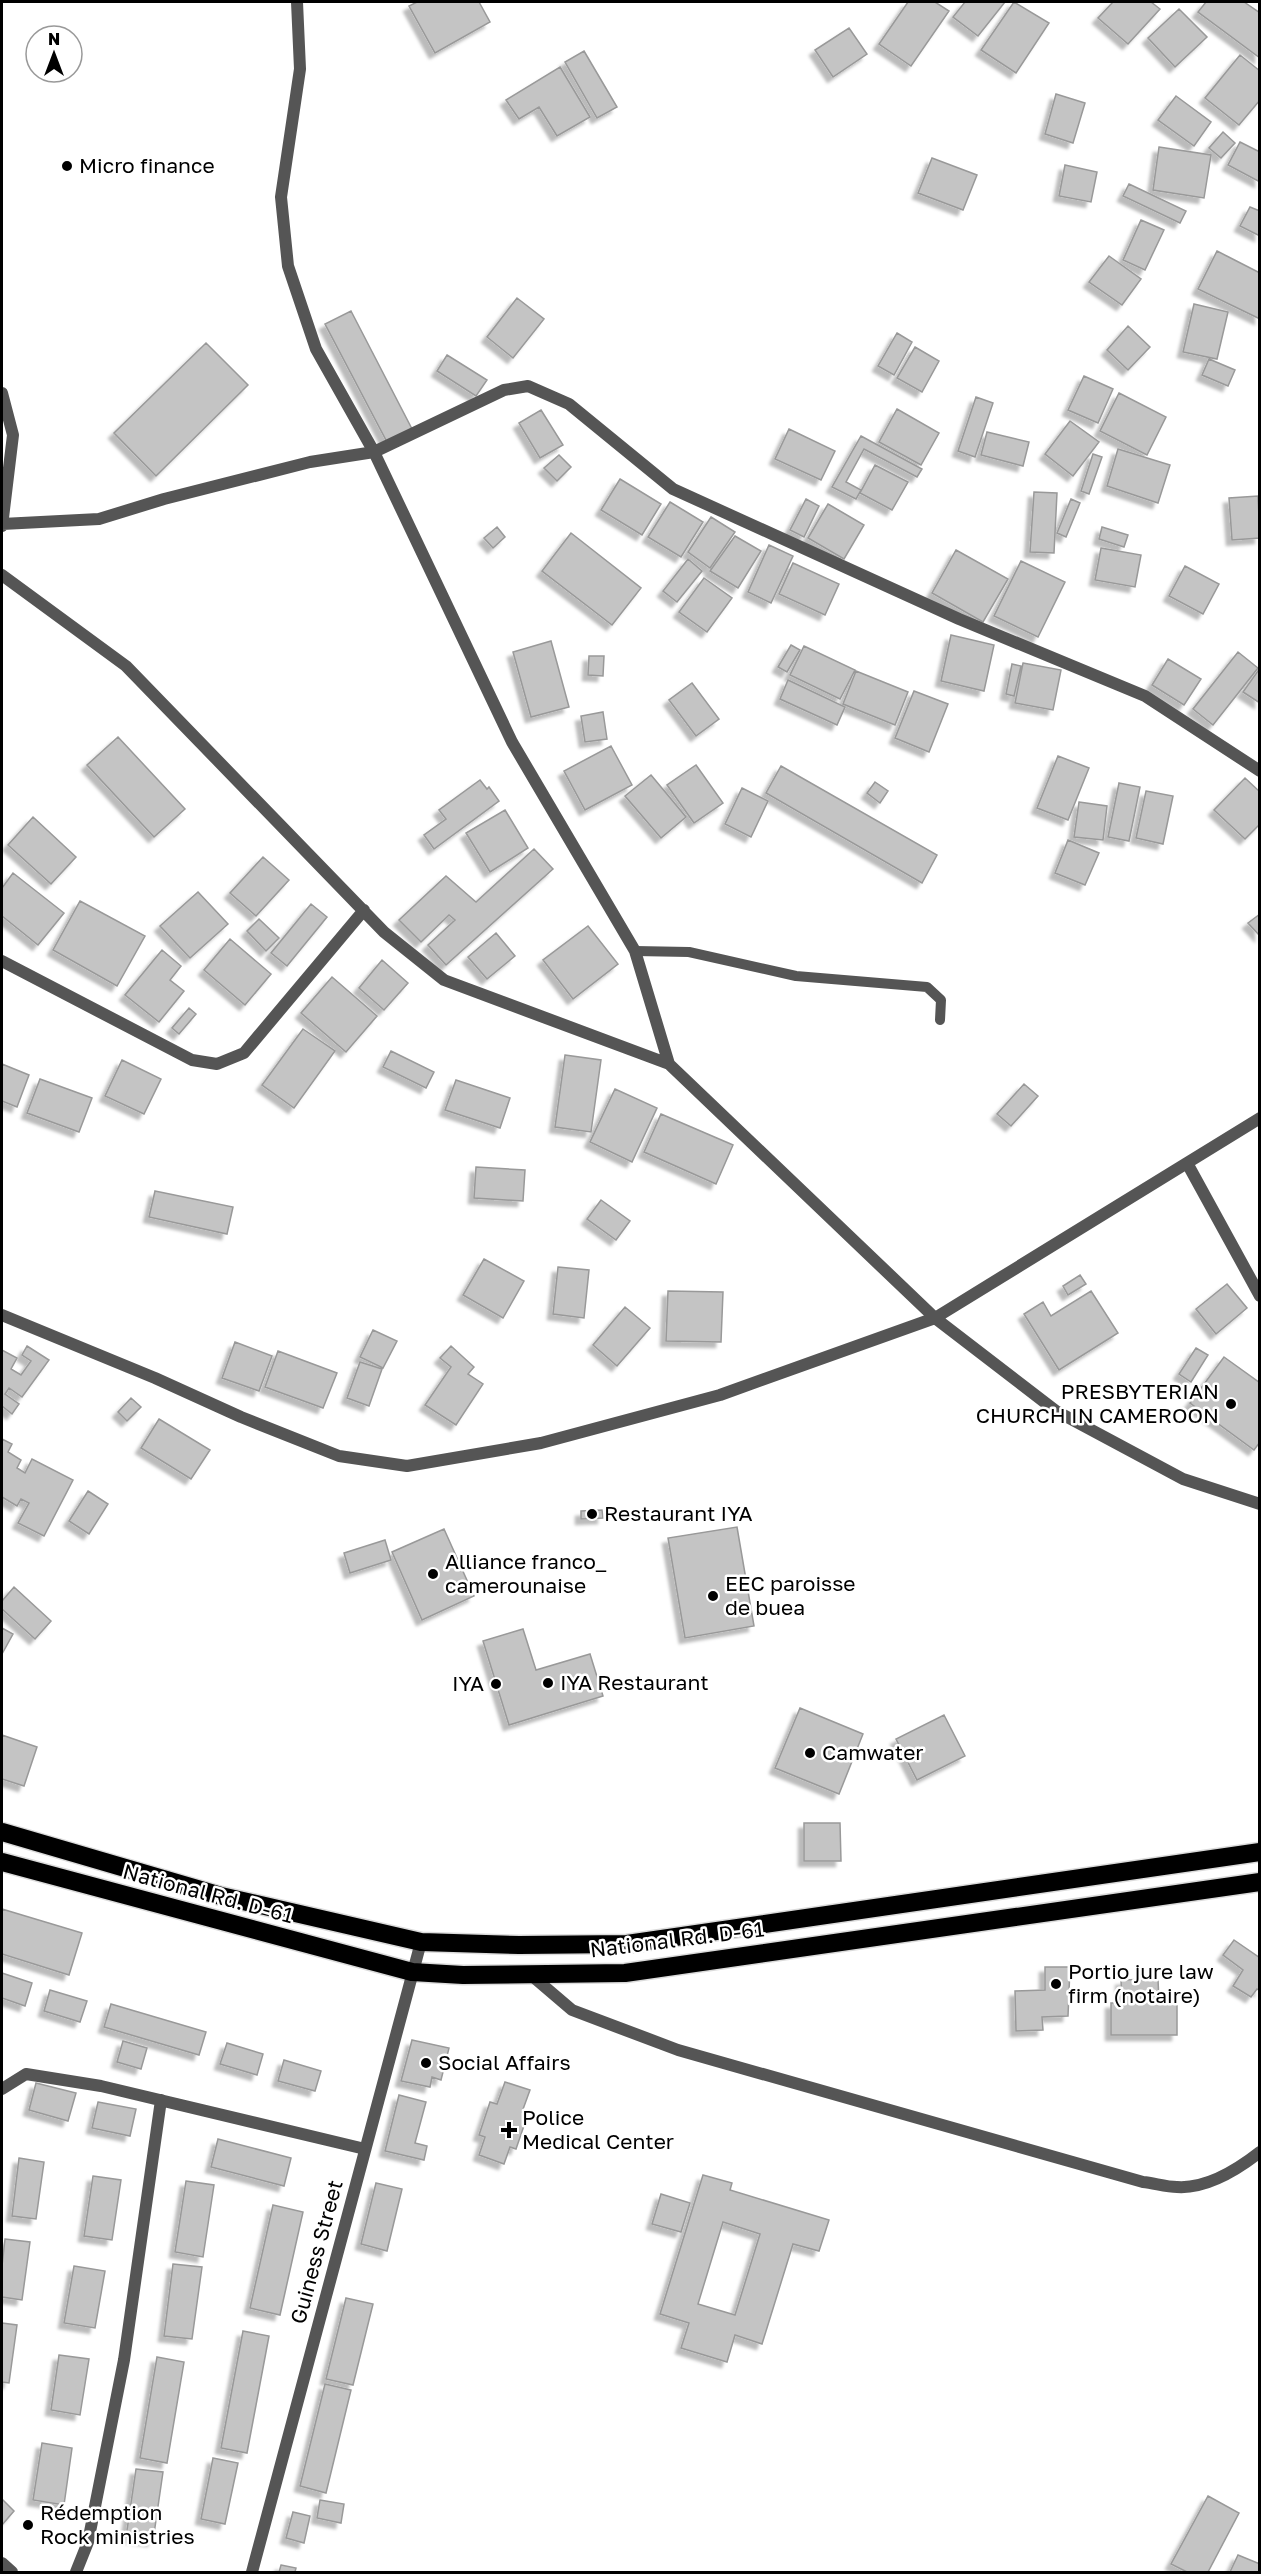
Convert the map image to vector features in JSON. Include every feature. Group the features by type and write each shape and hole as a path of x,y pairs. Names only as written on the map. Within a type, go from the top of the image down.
{"highway":[{"name":"National Rd. D-61","path":"2,1832 221,1896 421,1942 487,1945 627,1944 1260,1852"},
{"name":"National Rd. D-61","path":"2,1862 412,1972 531,1975 625,1973 1260,1882"}],"street":[{"path":"297,2 300,69 281,197 288,266 316,349 374,452 512,742 635,951 669,1064"},
{"path":"2,393 14,435 2,525 99,519 310,462 374,452 504,390 528,386 569,404 673,489 959,619 1145,696 1260,771"},
{"path":"2,575 126,666 384,932 444,980 669,1064 935,1318 1056,1410 1183,1479 1260,1504"},
{"path":"2,961 192,1060 217,1064 244,1053 364,910"},
{"path":"2,1315 155,1378 241,1417 339,1456 407,1466 541,1443 720,1395 935,1318 1260,1118"},
{"path":"1187,1163 1260,1296"},
{"name":"Guiness Street","path":"252,2572 421,1942"},
{"path":"531,1975 572,2010 678,2050 1143,2182 1178,2188 1204,2183 1241,2167 1260,2152"},
{"path":"2,2089 26,2074 101,2086 365,2149"},
{"path":"76,2572 88,2542 124,2360 161,2100"},
{"path":"2,2563 12,2572"}],"lane":[{"path":"635,951 689,952 796,976 927,987 941,1000 940,1020"}],"building":[{"path":"417,2 479,2 490,22 435,53 409,6"},
{"path":"908,2 935,2 949,11 911,66 879,44"},
{"path":"965,2 1005,2 978,36 953,17"},
{"path":"1014,2 1049,23 1016,73 981,50"},
{"path":"1113,2 1151,2 1160,9 1128,44 1098,18"},
{"path":"1206,2 1244,2 1260,13 1260,58 1198,12"},
{"path":"1179,9 1207,37 1175,67 1148,38"},
{"path":"849,28 867,54 833,77 815,50"},
{"path":"584,51 617,107 597,118 565,62"},
{"path":"1240,55 1260,71 1260,100 1239,125 1205,98"},
{"path":"560,67 590,117 557,136 539,107 519,119 506,100"},
{"path":"1056,94 1085,103 1073,143 1045,134"},
{"path":"1176,96 1211,122 1194,146 1158,120"},
{"path":"1223,132 1235,143 1221,158 1209,148"},
{"path":"1240,142 1260,152 1260,182 1228,165"},
{"path":"1159,147 1211,155 1204,198 1153,190"},
{"path":"932,158 977,175 963,210 918,193"},
{"path":"1065,165 1097,172 1091,202 1059,196"},
{"path":"1129,184 1186,211 1180,223 1123,196"},
{"path":"1250,207 1260,211 1260,236 1240,226"},
{"path":"1141,220 1164,230 1145,270 1123,260"},
{"path":"1217,251 1260,273 1260,319 1198,289"},
{"path":"1109,256 1141,279 1122,305 1089,282"},
{"path":"517,298 544,319 513,358 487,337"},
{"path":"1194,304 1228,312 1217,359 1183,352"},
{"path":"351,311 412,429 387,442 325,324"},
{"path":"1128,326 1150,347 1128,370 1107,350"},
{"path":"897,333 912,342 894,375 878,366"},
{"path":"206,343 248,385 156,476 114,433"},
{"path":"915,347 939,361 922,392 897,378"},
{"path":"447,355 487,380 476,396 437,371"},
{"path":"1209,359 1235,370 1228,386 1202,375"},
{"path":"1084,376 1113,389 1098,423 1068,410"},
{"path":"1119,393 1166,417 1147,455 1100,431"},
{"path":"976,397 993,403 975,457 958,451"},
{"path":"897,409 939,433 921,465 879,442"},
{"path":"541,410 563,445 540,458 519,423"},
{"path":"1070,421 1099,442 1073,476 1045,454"},
{"path":"789,429 835,451 821,480 775,459"},
{"path":"987,432 1029,442 1023,466 981,455"},
{"path":"861,436 922,469 917,477 864,449 846,482 861,490 856,499 832,487"},
{"path":"1118,449 1170,465 1158,503 1107,486"},
{"path":"1093,454 1102,457 1089,494 1081,491"},
{"path":"559,455 571,467 557,481 544,468"},
{"path":"875,465 908,482 892,510 860,493"},
{"path":"620,479 661,504 642,535 601,510"},
{"path":"1034,492 1057,493 1054,553 1030,552"},
{"path":"1258,496 1260,538 1232,540 1229,498"},
{"path":"806,499 819,506 804,537 790,530"},
{"path":"1071,499 1080,503 1066,537 1057,533"},
{"path":"670,502 703,522 681,557 648,537"},
{"path":"828,504 864,525 844,559 808,538"},
{"path":"711,517 735,532 710,568 688,552"},
{"path":"497,527 505,537 493,548 484,538"},
{"path":"1102,527 1128,535 1124,547 1099,539"},
{"path":"571,533 641,588 612,625 542,571"},
{"path":"735,536 761,551 738,588 710,571"},
{"path":"769,545 793,556 771,603 748,592"},
{"path":"1101,548 1141,555 1135,587 1095,580"},
{"path":"956,550 1008,579 983,622 932,593"},
{"path":"688,559 702,571 677,602 663,591"},
{"path":"1021,561 1065,582 1038,637 994,616"},
{"path":"793,563 839,584 825,615 779,594"},
{"path":"1185,566 1219,584 1203,614 1169,596"},
{"path":"704,578 732,598 707,632 679,612"},
{"path":"951,635 994,645 984,691 941,681"},
{"path":"551,641 569,707 531,717 513,652"},
{"path":"791,645 800,650 787,672 778,667"},
{"path":"804,646 855,670 840,699 790,675"},
{"path":"1238,652 1258,668 1213,725 1193,709"},
{"path":"589,656 604,656 603,676 588,675"},
{"path":"1168,659 1201,679 1184,705 1152,685"},
{"path":"1023,663 1061,670 1053,710 1015,703"},
{"path":"1012,664 1021,666 1014,696 1006,694"},
{"path":"1260,668 1260,703 1243,692"},
{"path":"856,671 908,692 895,725 843,704"},
{"path":"788,680 845,707 837,725 780,699"},
{"path":"692,683 719,719 696,736 669,700"},
{"path":"914,691 948,704 929,752 895,738"},
{"path":"603,712 607,739 585,742 581,716"},
{"path":"118,737 185,809 154,837 87,765"},
{"path":"611,746 632,785 585,810 564,771"},
{"path":"1058,756 1089,768 1068,820 1037,808"},
{"path":"696,765 723,803 694,823 667,785"},
{"path":"781,766 937,855 922,883 766,793"},
{"path":"651,775 686,817 661,838 625,796"},
{"path":"1245,778 1260,792 1260,824 1245,839 1214,810"},
{"path":"480,780 487,789 489,787 499,801 434,849 424,835 446,819 439,810"},
{"path":"875,782 888,791 880,803 867,793"},
{"path":"1119,783 1140,787 1129,841 1108,837"},
{"path":"742,788 768,801 751,837 725,824"},
{"path":"1146,791 1173,796 1163,844 1136,838"},
{"path":"1079,802 1107,806 1103,840 1074,837"},
{"path":"505,810 528,848 490,872 466,833"},
{"path":"33,817 76,857 51,884 8,845"},
{"path":"1068,840 1099,853 1085,885 1055,873"},
{"path":"534,849 553,869 446,965 428,945 455,920 449,915 421,942 399,920 446,876 476,902"},
{"path":"263,857 289,880 256,916 230,893"},
{"path":"13,873 64,913 38,945 2,916 2,888"},
{"path":"198,892 228,924 190,958 160,926"},
{"path":"80,901 145,936 117,986 53,950"},
{"path":"311,904 327,917 287,966 271,953"},
{"path":"1260,914 1260,936 1248,923"},
{"path":"259,919 279,938 266,951 247,931"},
{"path":"588,926 618,964 573,999 543,960"},
{"path":"496,933 515,956 487,979 468,957"},
{"path":"230,939 271,974 245,1005 204,970"},
{"path":"162,950 181,966 170,980 184,991 159,1022 125,995"},
{"path":"382,960 408,983 384,1010 359,988"},
{"path":"332,977 377,1016 346,1052 301,1013"},
{"path":"189,1008 196,1014 179,1034 172,1028"},
{"path":"303,1029 335,1051 294,1108 262,1085"},
{"path":"391,1051 434,1072 426,1088 383,1067"},
{"path":"565,1055 601,1060 591,1132 555,1127"},
{"path":"122,1060 161,1079 144,1114 105,1096"},
{"path":"2,1064 29,1075 17,1107 2,1101"},
{"path":"40,1079 92,1098 79,1132 27,1113"},
{"path":"456,1080 510,1098 500,1128 445,1110"},
{"path":"1024,1084 1038,1096 1011,1126 997,1114"},
{"path":"615,1089 657,1108 632,1162 590,1142"},
{"path":"661,1114 733,1145 716,1184 644,1152"},
{"path":"476,1167 525,1170 523,1201 474,1198"},
{"path":"155,1191 233,1207 227,1234 149,1217"},
{"path":"601,1200 630,1221 616,1240 587,1219"},
{"path":"484,1259 524,1281 503,1318 463,1295"},
{"path":"558,1267 589,1270 584,1318 553,1314"},
{"path":"1080,1275 1086,1284 1068,1295 1063,1286"},
{"path":"1227,1284 1247,1308 1216,1334 1196,1309"},
{"path":"668,1291 723,1292 721,1342 666,1341"},
{"path":"1091,1291 1118,1333 1059,1370 1024,1314 1043,1302 1051,1316"},
{"path":"625,1307 650,1328 617,1366 593,1345"},
{"path":"373,1330 397,1341 383,1368 360,1357"},
{"path":"235,1342 272,1356 259,1391 222,1378"},
{"path":"27,1346 49,1360 22,1397 9,1388 5,1394 19,1404 12,1414 2,1406 2,1350 17,1358 11,1369 21,1375 31,1361 22,1355"},
{"path":"451,1346 474,1367 468,1374 483,1384 456,1425 425,1405 451,1367 440,1358"},
{"path":"1196,1348 1208,1355 1191,1382 1179,1374"},
{"path":"278,1351 337,1373 323,1408 265,1387"},
{"path":"1224,1357 1260,1383 1260,1442 1254,1450 1190,1403"},
{"path":"360,1362 382,1369 369,1406 347,1398"},
{"path":"131,1398 141,1407 127,1421 118,1412"},
{"path":"159,1419 210,1450 191,1479 141,1448"},
{"path":"2,1439 12,1444 8,1452 21,1460 17,1468 25,1473 32,1459 73,1480 44,1536 18,1523 29,1503 21,1499 17,1506 2,1497"},
{"path":"88,1491 108,1504 89,1534 69,1521"},
{"name":"Restaurant IYA","path":"602,1510 603,1518 581,1519 581,1511"},
{"path":"737,1527 754,1626 685,1638 668,1538"},
{"name":"Alliance franco_ camerounaise","path":"444,1529 474,1596 422,1620 392,1552"},
{"path":"385,1540 391,1560 350,1573 344,1553"},
{"path":"14,1587 51,1621 35,1639 2,1609 2,1601"},
{"path":"2,1628 13,1634 2,1654"},
{"name":"IYA Restaurant","path":"523,1629 536,1670 590,1654 603,1696 509,1725 483,1641"},
{"path":"800,1708 863,1734 839,1794 775,1768"},
{"path":"944,1715 965,1756 917,1780 896,1739"},
{"path":"2,1735 37,1747 24,1786 2,1779"},
{"path":"804,1823 840,1823 841,1861 804,1861"},
{"path":"2,1909 82,1933 69,1975 2,1954"},
{"path":"1234,1940 1260,1958 1260,1991 1257,1989 1251,1997 1233,1986 1243,1970 1223,1955"},
{"path":"1045,1967 1070,1967 1068,2016 1042,2017 1043,2030 1016,2031 1015,1991 1045,1990"},
{"path":"2,1973 32,1983 25,2006 2,1998"},
{"path":"1158,1979 1159,2002 1177,2002 1177,2035 1111,2035 1111,2003 1122,2003 1121,1980"},
{"path":"50,1990 87,2001 80,2022 44,2011"},
{"path":"111,2004 206,2032 199,2055 104,2027"},
{"name":"Social Affairs","path":"412,2040 449,2048 441,2080 432,2077 430,2087 401,2081"},
{"path":"123,2041 147,2048 141,2069 117,2062"},
{"path":"227,2043 263,2054 257,2075 220,2064"},
{"path":"284,2060 321,2071 315,2091 278,2081"},
{"path":"505,2082 530,2090 522,2112 528,2114 516,2149 510,2147 504,2164 479,2155 485,2137 479,2135 490,2102 497,2104"},
{"path":"36,2083 76,2093 68,2121 29,2110"},
{"path":"399,2095 426,2102 415,2143 427,2146 424,2160 385,2151"},
{"path":"98,2102 136,2109 130,2136 92,2128"},
{"path":"218,2139 291,2158 284,2186 211,2167"},
{"path":"19,2158 44,2162 36,2219 12,2216"},
{"path":"703,2175 732,2183 730,2190 829,2220 819,2251 793,2244 762,2344 735,2335 727,2362 681,2348 689,2323 660,2314","holes":["723,2222 760,2234 735,2315 698,2304"]},
{"path":"93,2176 121,2180 112,2240 84,2236"},
{"path":"186,2181 214,2185 203,2257 175,2252"},
{"path":"376,2183 402,2189 387,2251 361,2244"},
{"path":"661,2194 690,2203 681,2232 652,2224"},
{"path":"273,2205 303,2212 280,2315 250,2308"},
{"path":"5,2239 30,2242 22,2300 2,2297"},
{"path":"173,2264 202,2267 192,2339 164,2336"},
{"path":"74,2266 105,2271 95,2328 64,2323"},
{"path":"346,2298 373,2304 353,2385 326,2379"},
{"path":"2,2323 17,2325 9,2383 2,2382"},
{"path":"243,2331 269,2336 247,2453 221,2448"},
{"path":"59,2355 89,2359 80,2415 51,2410"},
{"path":"157,2357 184,2362 167,2463 140,2458"},
{"path":"325,2384 351,2390 326,2493 300,2486"},
{"path":"42,2443 72,2448 64,2505 33,2500"},
{"path":"213,2458 238,2463 225,2524 201,2519"},
{"path":"136,2469 163,2472 153,2541 126,2537"},
{"path":"1208,2496 1239,2513 1208,2572 1187,2572 1171,2564"},
{"path":"2,2499 14,2511 2,2525"},
{"path":"320,2500 344,2504 341,2523 317,2518"},
{"path":"293,2512 310,2516 304,2543 286,2538"},
{"path":"1238,2555 1260,2564 1260,2572 1230,2572"},
{"path":"281,2565 296,2568 295,2572 279,2572"}],"place":[{"name":"Micro finance","path":"67,166"},
{"name":"PRESBYTERIAN CHURCH IN CAMEROON","path":"1231,1404"},
{"name":"Restaurant IYA","path":"592,1514"},
{"name":"Alliance franco_ camerounaise","path":"433,1574"},
{"name":"EEC paroisse de buea","path":"713,1596"},
{"name":"IYA Restaurant","path":"548,1683"},
{"name":"IYA","path":"496,1684"},
{"name":"Camwater","path":"810,1753"},
{"name":"Portio jure law firm (notaire)","path":"1056,1984"},
{"name":"Social Affairs","path":"426,2063"},
{"name":"Police Medical Center","path":"509,2130"},
{"name":"Rédemption Rock ministries","path":"28,2525"}]}
